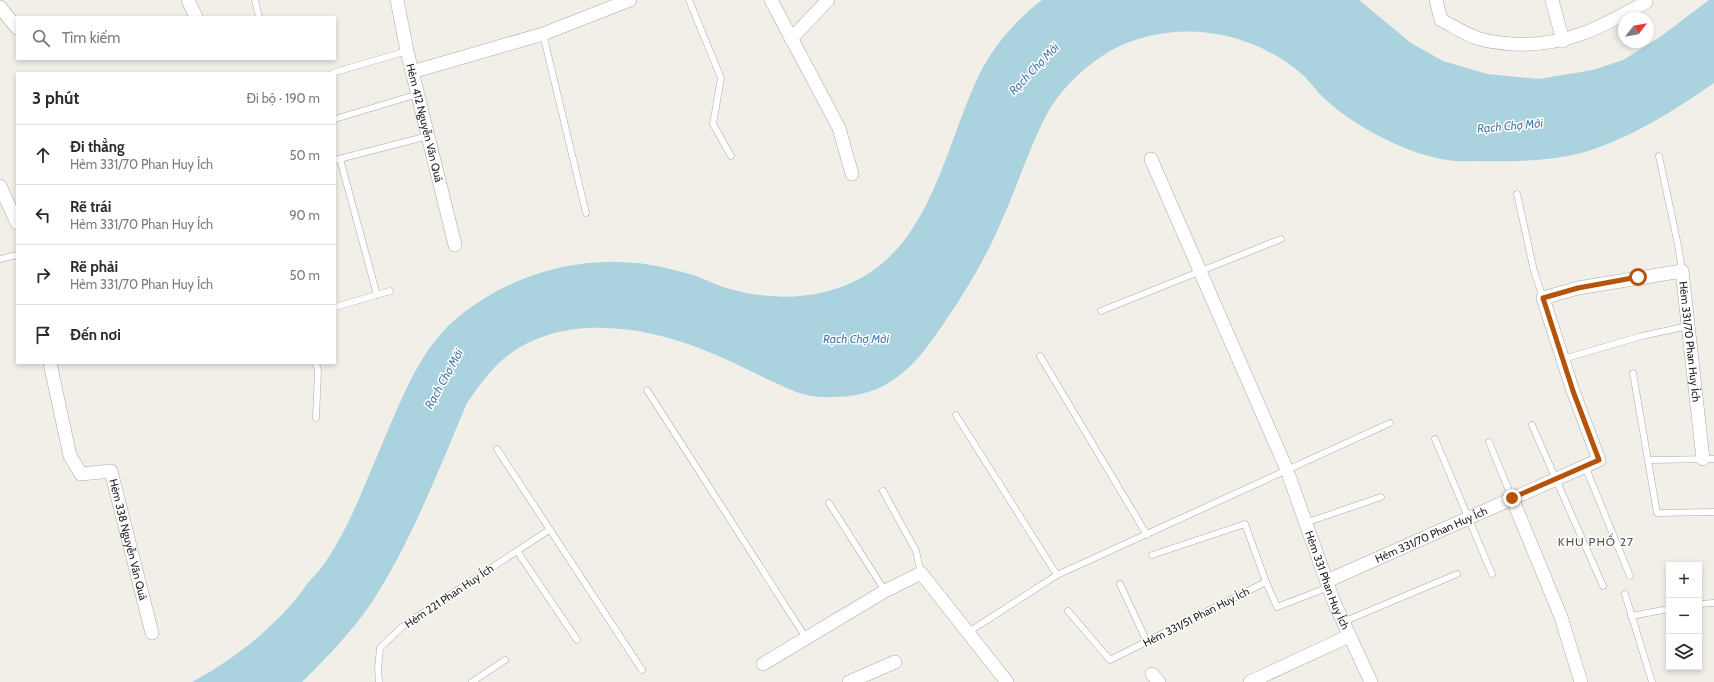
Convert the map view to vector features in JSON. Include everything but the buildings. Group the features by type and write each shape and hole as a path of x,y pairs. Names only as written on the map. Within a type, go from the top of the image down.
{"street":[{"path":"188,0 196,16"},
{"name":"Hẻm 412 Nguyễn Văn Quá","path":"397,0 407,51 455,245"},
{"path":"412,72 543,34 602,5 630,0"},
{"path":"770,0 839,128 852,174"},
{"path":"792,39 828,0"},
{"path":"1436,0 1441,20 1477,39 1500,43 1529,45 1562,41 1606,25 1646,2 1646,0"},
{"path":"1552,0 1562,41"},
{"path":"0,7 16,27"},
{"name":"Hẻm 331 Phan Huy Ích","path":"1151,159 1288,473 1343,622 1371,682"},
{"path":"0,186 13,204 16,218"},
{"name":"Hẻm 331/70 Phan Huy Ích","path":"1328,584 1468,518 1599,460 1543,298 1578,288 1682,271 1688,326 1708,459"},
{"name":"Hẻm 338 Nguyễn Văn Quá","path":"50,364 70,456 81,474 110,471 152,633"},
{"path":"1512,498 1561,617 1580,682"},
{"path":"763,664 885,591 921,573 1007,682"},
{"path":"1250,682 1268,678 1349,636"},
{"path":"849,682 895,662"}],"lane":[{"path":"255,0 259,16"},
{"path":"689,0 720,78 713,124 731,156"},
{"path":"543,34 586,213"},
{"path":"335,72 407,51"},
{"path":"336,119 418,94"},
{"path":"377,295 338,160 428,136"},
{"name":"Hẻm 331/70 Phan Huy Ích","path":"1659,156 1682,271"},
{"name":"Hẻm 331/70 Phan Huy Ích","path":"1517,194 1534,271 1543,298"},
{"path":"1101,312 1281,239"},
{"path":"0,259 16,255"},
{"path":"336,306 390,291"},
{"path":"1563,359 1642,336 1688,326"},
{"path":"1040,356 1147,535"},
{"path":"316,364 318,371 316,418"},
{"path":"1633,373 1657,513 1714,512"},
{"path":"647,390 806,638"},
{"path":"956,415 1057,575"},
{"path":"967,632 1057,575 1288,473 1390,423"},
{"path":"1532,425 1603,586"},
{"path":"1435,439 1492,574"},
{"path":"1489,442 1512,498"},
{"path":"497,449 642,670"},
{"path":"1649,460 1708,459"},
{"path":"1585,466 1630,576"},
{"path":"883,491 916,551 921,573"},
{"path":"1305,522 1381,497"},
{"path":"829,503 885,591"},
{"path":"1152,554 1245,524 1266,582 1277,607 1328,584"},
{"name":"Hẻm 221 Phan Huy Ích","path":"379,682 378,669 380,648 403,626 549,530"},
{"path":"517,551 577,640"},
{"path":"1343,622 1457,574"},
{"name":"Hẻm 331/51 Phan Huy Ích","path":"1068,611 1110,660 1266,582"},
{"path":"1120,584 1147,642"},
{"path":"1625,594 1652,682"},
{"path":"1702,604 1714,603"},
{"path":"1631,616 1666,610"},
{"path":"472,682 505,660"}],"water":[{"name":"Rạch Chợ Mới","path":"1042,0 1359,0 1411,43 1443,61 1487,74 1539,79 1593,70 1623,60 1642,48 1654,48 1654,41 1709,0 1714,0 1714,83 1668,113 1636,131 1585,152 1532,160 1455,161 1432,157 1410,150 1363,127 1332,105 1304,76 1283,60 1260,47 1236,38 1211,33 1185,32 1159,34 1134,40 1110,51 1091,64 1074,79 1058,97 1046,116 1007,209 989,248 968,286 929,344 913,364 889,383 857,395 817,397 790,390 726,359 699,348 674,339 648,333 620,329 593,328 566,330 541,337 517,349 496,366 484,379 467,403 423,506 385,581 355,625 302,682 192,682 244,649 268,629 289,607 324,564 342,535 406,389 415,372 436,340 448,326 463,313 485,298 509,285 534,275 586,263 640,263 696,276 730,289 747,293 780,297 829,291 861,278 884,262 903,242 919,218 932,192 974,86 986,61 1002,38"}],"district":[{"name":"KHU PHỐ 27","path":"1596,542"}],"route":[{"path":"1512,498 1599,460 1573,391 1543,298 1578,288 1638,277"}]}
